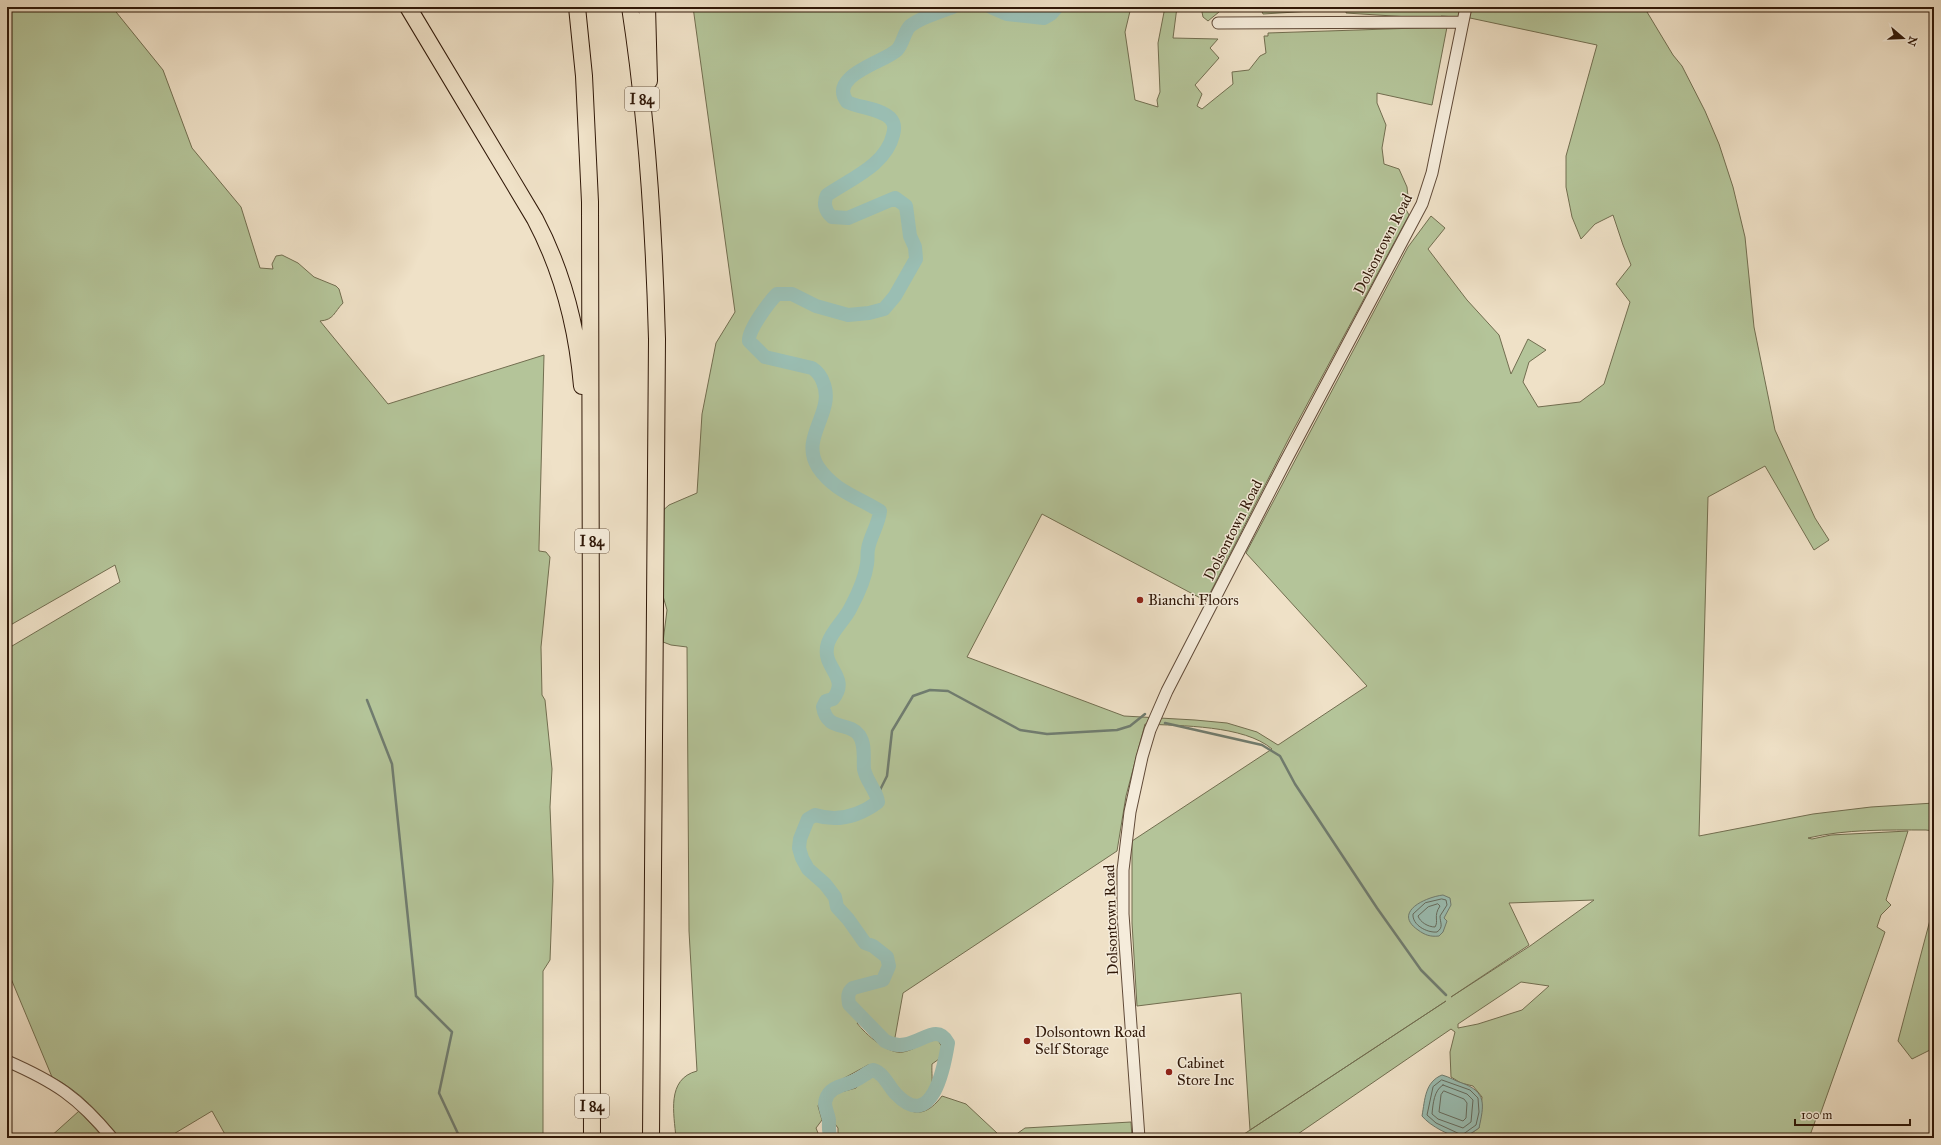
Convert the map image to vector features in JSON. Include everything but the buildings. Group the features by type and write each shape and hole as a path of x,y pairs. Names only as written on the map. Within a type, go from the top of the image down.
{"highway":[{"path":"408,7 535,219 556,264 572,314 578,350 583,396 584,467 592,502"},
{"name":"I 84","path":"577,7 584,76 590,194 592,502 592,1138"},
{"name":"I 84","path":"630,7 643,104 650,191 657,339 651,1138"},
{"path":"647,7 650,191"}],"street":[{"name":"Dolsontown Road","path":"1139,1138 1122,884 1127,826 1142,757 1150,730 1167,691 1284,464 1422,204 1432,173 1466,7"},
{"path":"1218,23 1462,22"},
{"path":"7,1061 60,1087 87,1109 112,1138"}],"green space":[{"path":"7,7 112,7 163,70 192,148 241,207 260,268 273,269 272,264 276,256 282,255 298,263 314,277 336,286 339,289 343,303 331,317 320,321 388,404 544,355 539,551 546,552 550,557 541,647 542,695 545,700 552,769 550,807 553,881 550,960 543,971 543,1138 227,1138 212,1111 167,1138 120,1138 81,1096 52,1077 7,969 7,649 120,582 115,565 7,627"},
{"path":"693,7 1131,7 1125,32 1135,100 1158,107 1157,100 1160,92 1158,43 1165,7 1177,7 1173,38 1218,39 1210,48 1219,58 1195,85 1202,94 1197,106 1202,109 1233,84 1232,72 1249,70 1260,56 1266,53 1264,36 1268,36 1268,33 1447,27 1432,105 1377,93 1377,103 1386,125 1382,148 1384,164 1399,169 1407,187 1409,206 1403,204 1409,215 1289,438 1206,601 1042,514 967,657 1124,716 1227,723 1257,732 1278,745 1367,686 1246,553 1408,247 1431,216 1445,228 1428,249 1467,300 1499,335 1511,374 1528,339 1546,350 1529,362 1523,382 1538,407 1580,402 1604,384 1630,302 1616,284 1631,265 1613,215 1595,224 1581,239 1572,217 1566,187 1566,156 1597,45 1470,18 1441,16 1440,19 1346,13 1347,7 1644,7 1673,55 1682,66 1705,111 1719,144 1733,187 1745,237 1754,327 1775,430 1815,518 1829,540 1814,550 1765,466 1708,497 1699,836 1813,814 1871,807 1934,803 1934,831 1896,830 1867,831 1837,833 1808,838 1812,839 1831,835 1908,831 1886,900 1891,905 1881,915 1877,927 1885,932 1820,1115 1817,1116 1809,1138 1464,1138 1479,1128 1482,1097 1473,1086 1461,1083 1451,1077 1450,1052 1455,1032 1451,1029 1292,1138 1238,1138 1446,1001 1250,1130 1241,993 1137,1006 1132,923 1132,841 1272,749 1260,741 1229,731 1194,726 1145,724 1126,796 1117,851 903,993 894,1043 867,1017 857,1023 878,1043 897,1052 907,1051 933,1040 938,1040 942,1047 939,1059 932,1064 932,1087 928,1096 917,1102 905,1098 889,1075 881,1067 868,1065 826,1088 818,1106 822,1120 816,1128 820,1138 676,1138 674,1098 676,1089 680,1081 687,1075 697,1071 689,931 687,647 671,645 663,642 667,610 648,544 659,514 669,505 697,493 702,414 716,343 735,312","holes":["1594,900 1530,946 1451,997 1529,945 1509,903","1521,982 1549,986 1522,1010 1478,1024 1458,1028 1458,1024"]},
{"path":"1201,7 1216,7 1219,12 1208,21 1203,17"},
{"path":"1260,7 1343,7 1344,9 1263,14"},
{"path":"1934,905 1934,1048 1912,1059 1898,1041"},
{"path":"868,1076 876,1076 898,1102 914,1112 923,1111 932,1106 942,1096 966,1104 997,1133 998,1138 838,1138 838,1128 832,1120 829,1100 837,1093 856,1088"},
{"path":"79,1111 104,1138 49,1138"},
{"path":"1131,1122 1132,1138 1011,1138 1025,1128"}],"water":[{"path":"1443,895 1450,898 1451,905 1444,918 1447,921 1443,932 1439,936 1430,936 1418,930 1411,923 1409,917 1414,906 1428,899"},
{"path":"1442,1075 1470,1087 1480,1095 1482,1100 1482,1113 1479,1128 1464,1138 1453,1136 1441,1130 1430,1124 1422,1116 1425,1097 1429,1087 1436,1078"}],"waterway":[{"path":"831,1138 825,1104 825,1101 831,1091 857,1080 873,1070 881,1074 893,1091 908,1104 919,1106 927,1101 934,1092 943,1067 948,1043 942,1036 936,1034 914,1042 895,1045 885,1041 849,1004 848,995 853,988 883,980 889,966 887,957 873,946 865,943 848,919 837,907 835,897 825,884 808,869 799,848 800,839 808,819 815,815 840,818 856,814 878,802 876,794 865,773 863,743 859,735 850,728 829,720 825,715 823,707 826,701 833,699 838,691 839,684 828,659 828,643 833,633 848,612 861,586 866,570 869,544 878,521 880,511 847,493 831,482 818,467 813,456 815,435 825,404 826,393 819,374 812,368 765,357 749,341 755,323 764,309 777,294 792,294 816,306 848,315 869,313 884,309 895,296 916,259 915,247 910,236 906,206 895,198 848,218 832,217 825,207 827,195 866,170 883,155 889,146 894,130 893,122 886,115 875,110 847,102 843,93 845,84 851,77 860,70 891,55 897,50 910,26 925,17 953,7"},
{"path":"991,7 1007,14 1044,18 1051,14 1057,7"},
{"path":"7,546 11,551"},
{"path":"877,796 887,776 892,731 913,696 930,690 948,691 1020,730 1047,734 1117,730 1130,726 1145,714"},
{"path":"367,700 392,764 416,996 452,1032 439,1093 460,1138"},
{"path":"1165,723 1262,745 1280,756 1295,784 1377,908 1421,970 1446,995"}],"place":[{"name":"Bianchi Floors","path":"1140,600"},
{"name":"Dolsontown Road Self Storage","path":"1027,1041"},
{"name":"Cabinet Store Inc","path":"1169,1072"}]}
